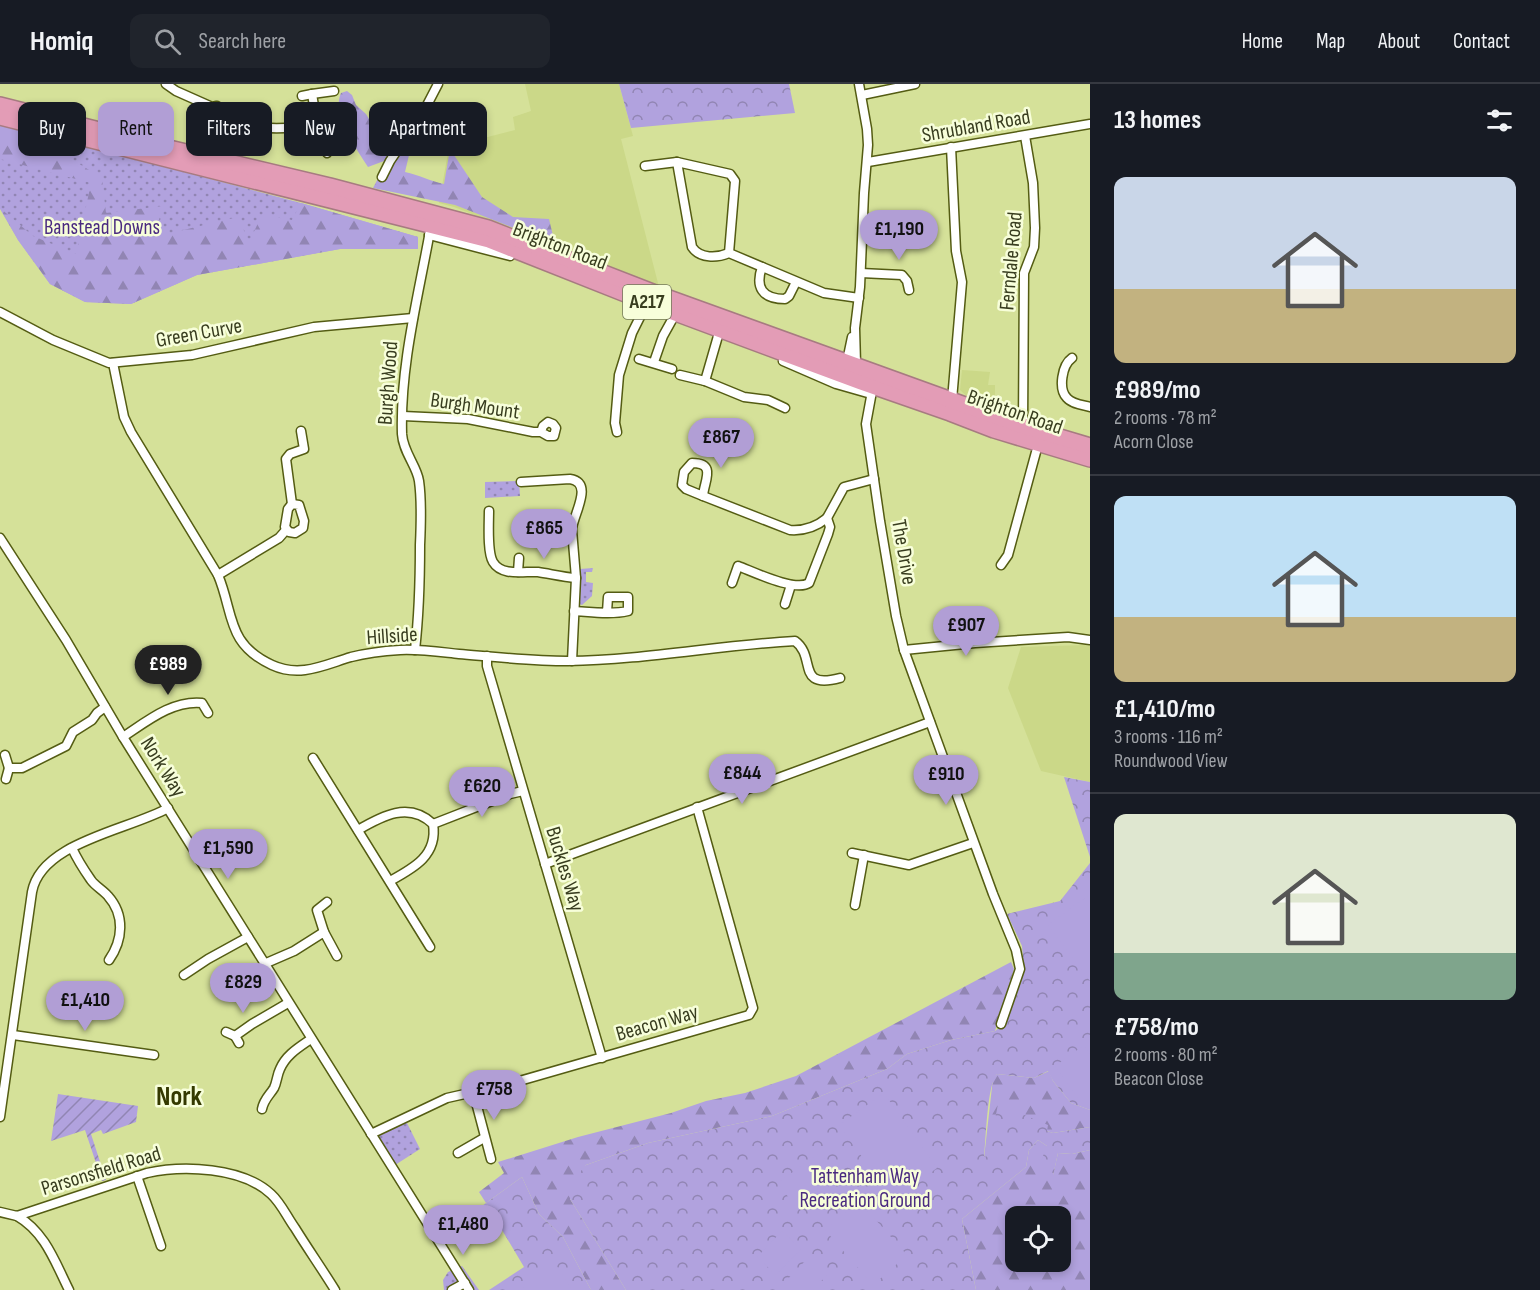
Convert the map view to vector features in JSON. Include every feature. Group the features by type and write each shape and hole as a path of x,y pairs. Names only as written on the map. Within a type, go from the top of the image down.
{"highway":[{"name":"Brighton Road","path":"0,105 466,221 655,293 851,362 847,366 852,371 937,404 951,406 994,430 1090,459"},
{"name":"Brighton Road","path":"0,117 430,230 489,240 872,390 951,406 1090,446"}],"street":[{"path":"166,84 212,107 212,114 216,116 220,113 224,117 256,128 284,127"},
{"path":"382,177 390,160 425,109 438,84"},
{"path":"851,362 859,298 864,193 868,162 867,129 859,84"},
{"path":"862,95 915,84"},
{"path":"302,96 334,91"},
{"path":"312,94 313,102"},
{"name":"Shrubland Road","path":"868,162 1090,124"},
{"name":"Ferndale Road","path":"1023,426 1024,273 1034,247 1035,228 1033,183 1025,136"},
{"path":"951,147 956,251 962,274 951,406"},
{"path":"677,162 692,247 701,256 729,253 824,293 859,298"},
{"path":"645,166 677,162 730,174 733,177 735,182 729,253"},
{"name":"Brighton Road","path":"430,230 505,254 645,307 836,384 872,390"},
{"name":"Burgh Wood","path":"415,650 421,514 419,478 408,459 402,437 406,364 430,230"},
{"path":"762,267 758,282 763,293 785,299 796,282"},
{"path":"861,273 902,275 907,281 909,290"},
{"path":"617,432 615,423 619,375 632,333 645,307"},
{"name":"Green Curve","path":"0,312 62,344 102,361 113,363 192,355 314,327 413,318"},
{"path":"654,362 663,336 674,318"},
{"path":"705,381 718,336"},
{"path":"1072,358 1064,367 1065,396 1068,400 1090,407"},
{"path":"639,359 654,362 750,398 769,396 785,408"},
{"name":"Hillside","path":"113,363 124,417 136,444 219,575 230,619 236,632 248,649 274,666 295,671 308,670 371,653 415,650 572,661 795,641 800,645 810,671 816,679 825,682 840,678"},
{"name":"The Drive","path":"872,390 866,424 896,616 904,650 974,843 1016,950 1020,969 1001,1024"},
{"name":"Burgh Mount","path":"403,416 468,418 542,432"},
{"path":"219,575 279,538 286,530 287,511 292,504 286,462 290,454 304,449 301,431"},
{"path":"1001,565 1008,555 1036,452"},
{"path":"521,482 570,478 578,481 582,496 572,523 576,578 572,661"},
{"path":"703,496 790,530 799,531 813,527 827,518 844,487 874,480"},
{"path":"286,530 292,533 298,532 304,524 301,508 292,504"},
{"path":"489,510 493,562 503,570 576,578"},
{"path":"732,583 738,566 795,586 805,586 813,579 828,534 830,527 827,518"},
{"path":"560,519 572,523"},
{"name":"Nork Way","path":"0,538 66,640 123,737 288,1003 467,1286"},
{"path":"518,572 519,558"},
{"path":"785,604 795,586"},
{"path":"574,611 607,612"},
{"path":"904,650 1068,637 1090,639"},
{"name":"Buckles Way","path":"487,656 487,666 602,1058"},
{"path":"123,737 156,716 178,706 202,703 208,713"},
{"path":"9,768 22,768 66,746 73,732 92,720 105,707"},
{"path":"545,864 930,722"},
{"path":"5,755 9,768 6,779"},
{"path":"313,758 430,947"},
{"path":"433,824 523,791"},
{"name":"Beacon Way","path":"371,1134 433,1103 602,1058 752,1013 753,1008 697,807"},
{"path":"0,1117 33,886 53,859 72,848 168,808"},
{"path":"358,830 399,811 416,813 433,824 433,842 422,861 390,881"},
{"path":"852,853 909,866 974,843"},
{"path":"72,848 91,880 107,895 118,912 120,934 118,943 108,961"},
{"path":"855,906 864,855"},
{"path":"327,902 317,910 324,932 337,956"},
{"path":"264,964 294,951 324,932"},
{"path":"184,975 196,972 208,959 248,937"},
{"path":"226,1032 237,1040 252,1024 288,1003"},
{"path":"13,1035 154,1055"},
{"path":"261,1102 273,1089 287,1058 311,1039"},
{"path":"473,1091 491,1159"},
{"path":"458,1153 484,1138"},
{"name":"Parsonsfield Road","path":"17,1216 137,1176 176,1168 200,1169 226,1174 262,1188 278,1202 335,1290"},
{"path":"137,1176 161,1246"},
{"name":"Parsonsfield Road","path":"33,1227 37,1209"},
{"path":"0,1212 17,1216 33,1227 69,1290"},
{"path":"452,1290 467,1286"}],"shaded area":[{"path":"525,84 619,84 633,136 621,139 659,287 439,203 447,156 487,156 487,137 515,130 513,117 531,111"},
{"path":"962,370 990,372 988,385 995,385 995,407 969,398 960,390"},
{"path":"1090,646 1090,782 1041,771 1008,688 1021,647"}],"green space":[{"path":"619,84 789,84 795,113 631,128"},
{"path":"347,91 355,102 339,102 341,93"},
{"path":"357,106 369,119 369,156 387,156 384,161 368,167 357,149"},
{"name":"Banstead Downs","path":"0,123 18,128 18,156 86,156 86,146 98,149 98,156 124,156 418,237 418,249 340,249 197,275 131,304 85,302 50,284 18,240 0,209"},
{"path":"0,123 18,128 18,156 67,156 102,178 106,213 163,206 154,237 238,217 249,242 262,215 292,220 301,203 418,237 418,249 340,249 197,275 131,304 85,302 50,284 18,240 0,208 33,236 76,254 91,183 0,159"},
{"path":"393,156 409,156 405,172 444,184 449,156 455,156 482,197 513,217 549,219 555,244 455,205 373,188 386,163"},
{"path":"519,481 520,496 485,498 485,482"},
{"path":"556,515 555,522 567,528 565,535 568,544 531,539 530,517"},
{"path":"593,568 592,572 586,572 586,582 593,583 592,596 582,605 579,604 580,569"},
{"path":"1064,777 1090,782 1090,857"},
{"name":"Tattenham Way Recreation Ground","path":"1090,863 1090,1110 1071,1103 1048,1071 1034,1078 997,1074 989,1100 984,1157 988,1156 998,1104 1048,1125 1047,1131 1053,1133 1090,1127 1090,1150 1072,1154 1058,1153 1053,1176 1039,1166 1047,1146 1038,1140 1029,1150 1026,1167 962,1219 976,1290 626,1290 570,1199 570,1184 586,1165 648,1143 772,1116 887,1069 907,1054 951,1040 995,1031 1002,1026 1024,969 1022,946 1007,914 1060,901"},
{"path":"1090,894 1090,981 1048,925"},
{"path":"1011,962 1014,969 995,1031 951,1040 907,1054 887,1069 772,1116 648,1143 586,1165 570,1199 626,1290 591,1290 563,1237 539,1214 522,1177 486,1203 479,1192 504,1173 498,1162 706,1101 745,1093 796,1076"},
{"path":"1084,1045 1090,1054 1090,1098 1082,1104 1055,1066"},
{"path":"1049,1071 1053,1081 1071,1103 1090,1110 1090,1127 1053,1133 1047,1131 984,1158 993,1078 997,1074 1034,1078"},
{"path":"884,1093 937,1168 893,1200 839,1125"},
{"path":"58,1094 138,1106 136,1122 103,1134 101,1130 91,1134 106,1180 102,1181 85,1130 51,1141"},
{"path":"404,1117 420,1149 392,1167 371,1134"},
{"path":"1038,1140 1047,1146 1053,1175 1058,1153 1072,1154 1090,1150 1090,1290 976,1290 962,1219 1026,1167 1029,1150"},
{"path":"820,1152 839,1179 797,1209 778,1183"},
{"path":"522,1177 539,1214 563,1237 591,1290 489,1290 524,1267 486,1203"},
{"path":"859,1201 907,1255 873,1285 825,1230"},
{"path":"486,1203 501,1228 486,1240 471,1215"},
{"path":"782,1231 801,1249 776,1275 757,1257"},
{"path":"809,1257 827,1275 813,1290 791,1290 784,1283"},
{"path":"462,1266 479,1290 444,1290 443,1280 448,1272"},
{"path":"558,1267 572,1290 525,1290 523,1287"}],"district":[{"name":"Nork","path":"179,1097"}]}
